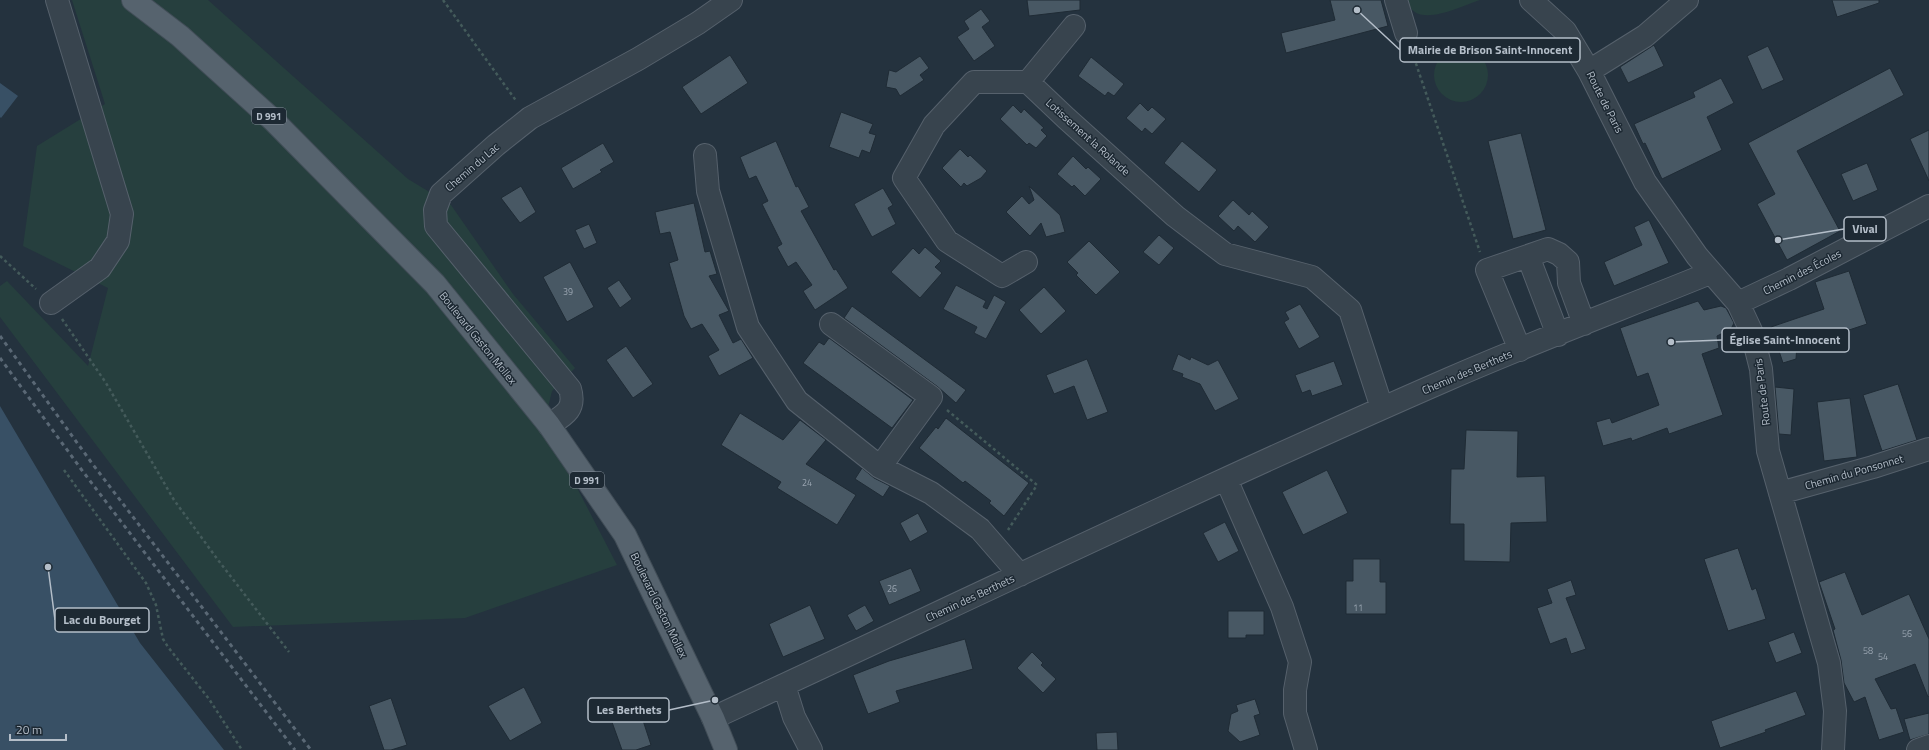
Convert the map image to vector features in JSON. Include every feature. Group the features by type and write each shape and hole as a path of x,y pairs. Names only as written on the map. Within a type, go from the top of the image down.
{"main road":[{"name":"Boulevard Gaston Mollex","path":"133,0 180,36 273,120 435,284 549,425 625,535 714,718 726,750"}],"street":[{"path":"51,303 100,268 118,242 122,214 57,0"},
{"name":"Chemin du Lac","path":"549,425 560,418 571,406 573,399 570,389 436,226 435,210 441,194 496,145 530,118 638,59 698,23 731,0"},
{"path":"1396,0 1406,33"},
{"name":"Route de Paris","path":"1532,0 1565,30 1589,71 1645,182 1710,273 1738,304 1752,333 1761,369 1768,451 1829,663 1834,711 1833,750"},
{"path":"1589,71 1645,36 1687,0"},
{"path":"1026,262 1002,276 947,242 904,178 934,125 974,82 1028,82 1074,26"},
{"name":"Lotissement la Rolande","path":"1028,82 1175,216 1225,254 1312,278 1350,310 1382,408"},
{"path":"705,155 708,191 748,327 797,401 880,467 931,493 980,530 1020,575"},
{"name":"Chemin des Écoles","path":"1738,304 1929,206"},
{"path":"1520,350 1487,270 1548,249 1559,254 1568,262 1569,283 1584,324"},
{"path":"1528,256 1558,335"},
{"name":"Chemin des Berthets","path":"714,718 1226,479 1382,408 1710,273"},
{"path":"831,324 931,397 880,467"},
{"name":"Chemin du Ponsonnet","path":"1780,492 1873,468 1929,449"},
{"path":"1226,479 1282,607 1300,662 1295,690 1295,713 1306,750"},
{"path":"784,685 794,717 811,750"},
{"path":"1918,750 1929,746"}],"path":[{"path":"443,0 530,118"},
{"path":"1406,33 1487,270"},
{"path":"0,256 51,303 106,383 174,500 289,652"},
{"path":"931,397 1037,485 997,548"},
{"path":"64,470 146,583 156,605 163,639 209,699 242,750"}],"green space":[{"path":"72,0 208,0 408,179 451,205 513,294 575,368 552,391 544,424 617,565 465,618 233,627 0,317 0,286 7,281 88,366 108,288 23,246 37,146 105,104"},
{"path":"1407,0 1480,0 1450,11 1428,15 1419,14 1411,9"},
{"path":"1461,48 1471,50 1480,56 1486,65 1488,75 1486,85 1480,94 1471,100 1461,102 1451,100 1442,94 1436,85 1434,75 1436,65 1442,56 1451,50"}],"water":[{"path":"0,83 18,96 1,118 0,117"},
{"path":"0,406 140,643 224,750 0,750"}],"building":[{"path":"1027,0 1080,0 1080,10 1029,16"},
{"path":"1330,0 1381,0 1388,26 1286,53 1281,33 1335,20"},
{"path":"1832,0 1879,0 1879,3 1837,17"},
{"path":"981,9 990,21 982,27 995,46 974,61 957,37 969,29 964,21"},
{"path":"1654,45 1664,66 1628,83 1620,67"},
{"path":"1768,46 1784,80 1762,90 1747,56"},
{"path":"730,55 748,83 701,114 682,87"},
{"path":"920,56 929,68 920,75 924,80 900,96 896,89 886,87 889,70 896,72"},
{"path":"1091,57 1124,84 1114,96 1108,92 1105,96 1078,76"},
{"path":"1890,68 1904,95 1797,151 1840,231 1787,260 1757,204 1775,194 1748,143"},
{"path":"1721,78 1734,103 1707,117 1722,150 1662,179 1634,124 1695,97 1693,92"},
{"path":"1140,103 1148,111 1152,107 1166,119 1152,134 1145,128 1142,132 1126,118"},
{"path":"1013,105 1021,113 1024,109 1044,128 1041,130 1047,136 1036,148 1029,143 1027,145 1000,119"},
{"path":"841,112 873,124 869,133 876,135 870,153 862,150 859,158 829,147"},
{"path":"1929,130 1929,181 1910,139"},
{"path":"1521,133 1546,230 1513,239 1488,141"},
{"path":"776,141 796,187 798,186 809,207 801,211 834,270 836,269 848,288 815,310 803,291 812,285 796,262 788,267 777,247 782,244 762,204 768,201 756,176 749,179 740,157"},
{"path":"1182,141 1217,170 1199,192 1164,163"},
{"path":"603,143 614,162 600,170 602,172 573,189 561,168"},
{"path":"960,149 968,157 970,155 987,171 981,178 967,186 964,183 961,187 942,168"},
{"path":"1073,156 1086,169 1088,167 1101,179 1085,196 1074,185 1072,187 1057,174"},
{"path":"1867,163 1878,190 1853,201 1841,174"},
{"path":"521,186 536,212 520,223 501,198"},
{"path":"1029,186 1060,215 1065,232 1046,237 1041,223 1030,236 1006,212 1022,196 1029,204 1034,200"},
{"path":"883,188 893,205 888,208 896,224 872,237 854,204"},
{"path":"1233,200 1249,215 1252,211 1269,227 1255,242 1238,226 1234,231 1218,216"},
{"path":"694,203 705,252 710,251 717,274 709,276 729,311 719,315 733,343 741,339 753,358 719,376 708,356 719,350 702,324 691,329 684,316 669,263 678,260 670,232 660,234 655,212"},
{"path":"1649,220 1669,263 1614,286 1604,262 1642,245 1634,227"},
{"path":"589,224 597,243 584,249 575,230"},
{"path":"1159,235 1174,248 1159,265 1143,252"},
{"path":"1089,241 1120,272 1096,295 1076,275 1078,273 1067,262"},
{"path":"925,247 941,261 935,267 942,273 920,298 891,272 913,248 919,254"},
{"path":"570,262 594,307 567,322 543,277"},
{"path":"1849,271 1867,324 1810,343 1809,329 1798,329 1796,359 1783,363 1771,327 1824,309 1815,282"},
{"path":"619,280 632,299 620,308 607,288"},
{"path":"956,285 986,301 983,307 987,309 994,295 1006,302 986,339 974,333 977,327 943,309"},
{"path":"1044,287 1066,311 1041,334 1019,310"},
{"path":"1698,301 1704,310 1721,306 1726,308 1734,323 1731,329 1717,336 1719,348 1702,354 1723,415 1669,434 1667,428 1632,441 1631,438 1603,446 1596,422 1610,418 1612,423 1659,405 1648,373 1637,377 1620,328"},
{"path":"1300,304 1320,337 1299,349 1284,322 1289,319 1285,312"},
{"path":"852,306 966,390 956,403 938,387 844,318"},
{"path":"829,338 913,400 892,428 803,363 819,342 824,345"},
{"path":"626,346 653,384 633,398 606,360"},
{"path":"1178,354 1190,360 1191,357 1208,365 1218,360 1239,399 1215,411 1200,384 1182,377 1183,374 1172,370"},
{"path":"1087,359 1108,412 1087,420 1074,386 1054,394 1046,375"},
{"path":"1334,361 1343,385 1312,396 1310,390 1302,393 1295,375"},
{"path":"1898,384 1917,440 1882,451 1863,395"},
{"path":"1775,387 1794,389 1791,435 1779,434"},
{"path":"1850,398 1857,457 1824,461 1817,402"},
{"path":"740,413 783,440 800,420 826,440 806,464 856,495 837,525 777,488 781,482 721,445"},
{"path":"946,418 1029,483 1004,516 989,503 991,501 965,481 963,483 919,448 936,427 938,429"},
{"path":"1466,430 1518,431 1517,477 1545,476 1547,522 1511,523 1510,562 1464,561 1464,524 1450,524 1451,469 1464,469"},
{"path":"862,468 874,478 890,486 883,497 855,479"},
{"path":"1327,470 1348,513 1303,535 1282,492"},
{"path":"918,513 928,532 910,542 900,523"},
{"path":"1225,522 1239,551 1218,562 1203,533"},
{"path":"1738,548 1752,590 1756,588 1766,619 1728,631 1704,559"},
{"path":"1353,559 1380,559 1380,582 1386,582 1386,614 1346,614 1346,581 1353,581"},
{"path":"911,568 921,591 889,605 879,581"},
{"path":"1845,572 1862,615 1909,594 1929,639 1928,697 1915,664 1875,679 1891,709 1896,708 1904,732 1879,740 1865,697 1854,702 1844,683 1841,660 1833,630 1835,629 1819,582"},
{"path":"1571,580 1576,595 1566,598 1586,649 1571,654 1566,638 1550,644 1537,608 1552,603 1547,589"},
{"path":"810,605 825,639 783,657 769,624"},
{"path":"865,605 874,621 856,631 847,615"},
{"path":"1228,611 1264,611 1264,635 1246,635 1246,638 1228,638"},
{"path":"1794,632 1802,653 1776,663 1768,642"},
{"path":"965,639 973,669 896,691 900,702 868,714 853,675 889,661"},
{"path":"1032,652 1043,663 1041,665 1056,679 1043,693 1017,668"},
{"path":"524,687 542,723 510,741 488,706"},
{"path":"1796,691 1806,715 1765,730 1766,732 1720,748 1711,721"},
{"path":"391,698 407,745 391,750 384,750 369,706"},
{"path":"1255,699 1260,714 1254,716 1260,735 1240,742 1228,731 1231,714 1238,711 1236,705"},
{"path":"637,702 651,745 636,750 622,750 608,711"},
{"path":"1929,713 1929,734 1910,740 1904,719"},
{"path":"1117,732 1118,750 1097,750 1096,733"}],"railway":[{"path":"0,336 91,462 311,750"},
{"path":"0,358 81,469 295,750"}],"place":[{"name":"Mairie de Brison Saint-Innocent","path":"1357,10"},
{"name":"Vival","path":"1778,240"},
{"name":"Église Saint-Innocent","path":"1671,342"},
{"name":"Lac du Bourget","path":"48,567"},
{"name":"Les Berthets","path":"715,700"}]}
